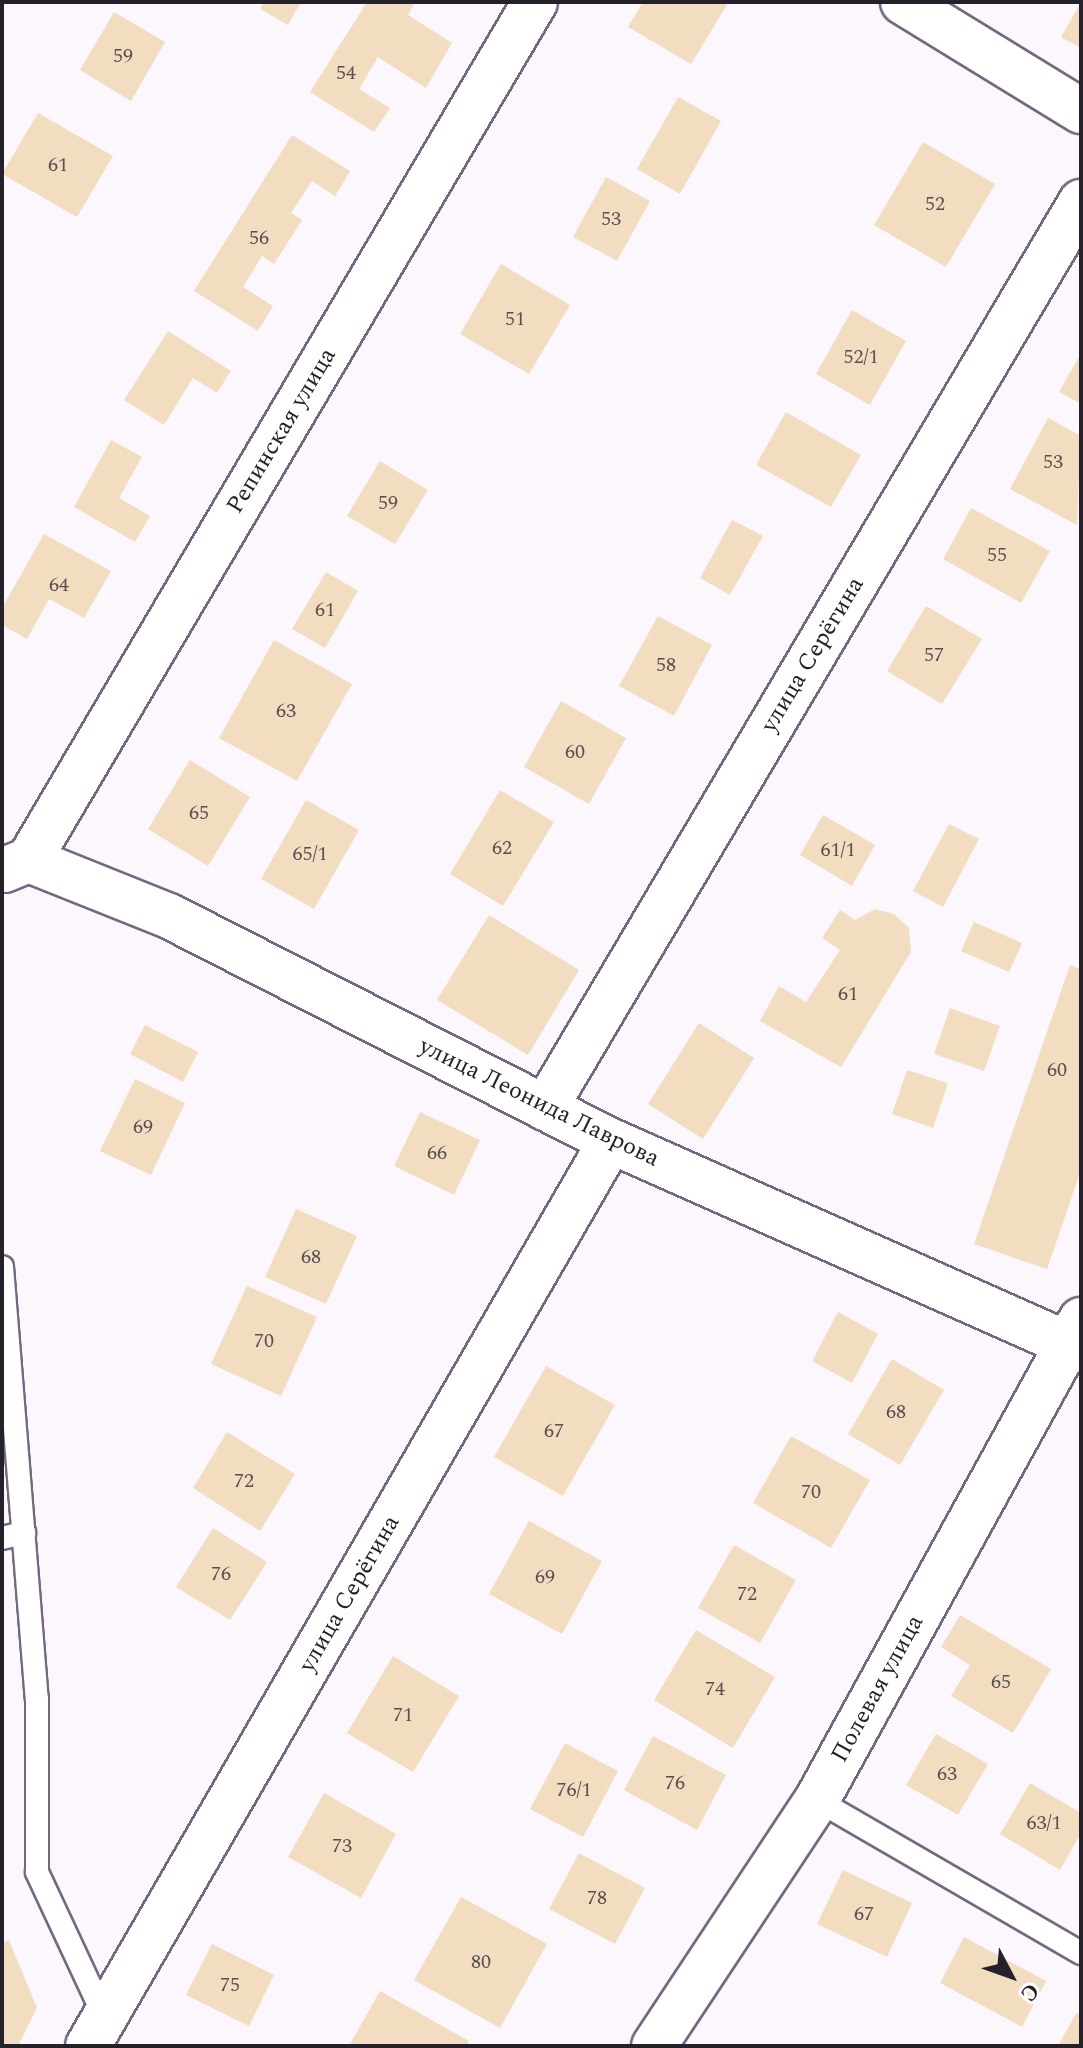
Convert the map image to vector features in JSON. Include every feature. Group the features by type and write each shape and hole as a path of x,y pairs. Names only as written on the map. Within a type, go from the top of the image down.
{"street":[{"name":"Репинская улица","path":"16,865 535,2"},
{"path":"903,2 1081,111"},
{"name":"улица Серёгина","path":"545,1108 1081,202"},
{"name":"улица Леонида Лаврова","path":"16,865 169,916 611,1141 1076,1338"},
{"name":"улица Серёгина","path":"97,2032 611,1141"},
{"name":"Полевая улица","path":"654,2046 817,1800 1076,1338"}],"lane":[{"path":"2,1267 13,1536 37,1699 37,1872 97,2032"},
{"path":"817,1800 1081,1953"}],"building":[{"path":"264,2 301,2 288,25 260,9"},
{"path":"367,2 415,2 408,15 452,43 426,88 378,57 359,89 390,108 374,132 310,92"},
{"path":"643,2 722,2 727,5 691,64 628,27"},
{"path":"1081,2 1081,48 1061,37"},
{"path":"114,12 165,42 131,101 80,70"},
{"path":"678,97 721,121 680,194 637,169"},
{"path":"38,113 113,156 77,217 2,174"},
{"path":"292,135 350,171 335,196 312,181 291,213 302,220 274,264 262,256 243,287 273,306 258,331 194,291"},
{"path":"923,142 995,184 946,267 874,225"},
{"path":"606,177 650,201 617,261 573,237"},
{"path":"501,264 570,305 529,374 460,334"},
{"path":"852,310 906,341 870,405 816,374"},
{"path":"168,331 231,371 217,393 193,378 164,425 124,400"},
{"path":"1081,353 1081,404 1059,392"},
{"path":"786,412 861,455 831,507 756,465"},
{"path":"1048,418 1081,436 1077,525 1010,489"},
{"path":"111,440 142,457 119,498 150,516 135,542 74,507"},
{"path":"380,461 428,490 395,544 347,516"},
{"path":"971,508 1050,551 1021,603 943,559"},
{"path":"732,520 763,536 730,595 700,578"},
{"path":"44,534 111,571 84,618 49,599 27,639 2,625 2,608"},
{"path":"326,572 358,591 325,648 292,629"},
{"path":"926,606 982,639 942,704 887,671"},
{"path":"658,616 712,645 674,716 619,686"},
{"path":"274,640 352,684 297,781 219,738"},
{"path":"561,701 626,738 589,804 524,767"},
{"path":"190,760 250,797 208,866 148,829"},
{"path":"500,790 554,822 503,906 450,874"},
{"path":"306,800 359,830 314,909 261,879"},
{"path":"823,815 875,845 852,886 800,855"},
{"path":"949,824 979,839 943,907 913,891"},
{"path":"875,909 894,914 909,928 911,952 841,1067 760,1021 779,986 806,1002 840,950 822,938 840,910 855,920"},
{"path":"489,915 579,970 528,1055 437,1000"},
{"path":"974,922 1022,943 1009,972 961,951"},
{"path":"1070,965 1081,969 1081,1170 1047,1269 974,1244"},
{"path":"950,1008 1000,1026 984,1071 934,1054"},
{"path":"699,1023 754,1058 703,1139 648,1104"},
{"path":"145,1025 198,1052 183,1082 130,1054"},
{"path":"907,1070 948,1083 933,1128 892,1114"},
{"path":"135,1079 185,1103 151,1175 100,1151"},
{"path":"420,1112 480,1140 454,1195 394,1166"},
{"path":"296,1209 357,1236 326,1304 265,1277"},
{"path":"247,1286 317,1317 281,1396 211,1364"},
{"path":"838,1312 878,1334 852,1383 812,1361"},
{"path":"892,1359 944,1390 900,1465 848,1434"},
{"path":"546,1366 615,1405 563,1496 494,1457"},
{"path":"227,1432 295,1474 260,1531 193,1488"},
{"path":"791,1436 870,1480 831,1548 753,1503"},
{"path":"529,1521 602,1561 562,1634 489,1594"},
{"path":"213,1528 267,1562 230,1620 176,1587"},
{"path":"734,1545 796,1580 760,1643 698,1608"},
{"path":"960,1615 1051,1669 1013,1733 951,1696 970,1665 941,1647"},
{"path":"696,1630 775,1677 733,1748 654,1700"},
{"path":"393,1656 459,1696 413,1772 347,1733"},
{"path":"936,1734 988,1764 958,1815 906,1785"},
{"path":"653,1736 726,1775 697,1830 624,1790"},
{"path":"565,1743 618,1771 583,1837 530,1809"},
{"path":"1030,1783 1081,1813 1081,1833 1060,1870 1000,1834"},
{"path":"324,1793 396,1834 361,1898 288,1857"},
{"path":"579,1853 645,1888 615,1944 549,1909"},
{"path":"843,1870 912,1903 887,1957 817,1924"},
{"path":"461,1897 547,1944 500,2028 414,1980"},
{"path":"964,1937 1046,1981 1022,2027 940,1983"},
{"path":"9,1940 37,2008 18,2046 2,2046 2,1943"},
{"path":"212,1944 274,1975 249,2026 186,1995"},
{"path":"380,1991 469,2041 466,2046 349,2046"},
{"path":"1076,2013 1081,2015 1081,2046 1058,2046"}]}
